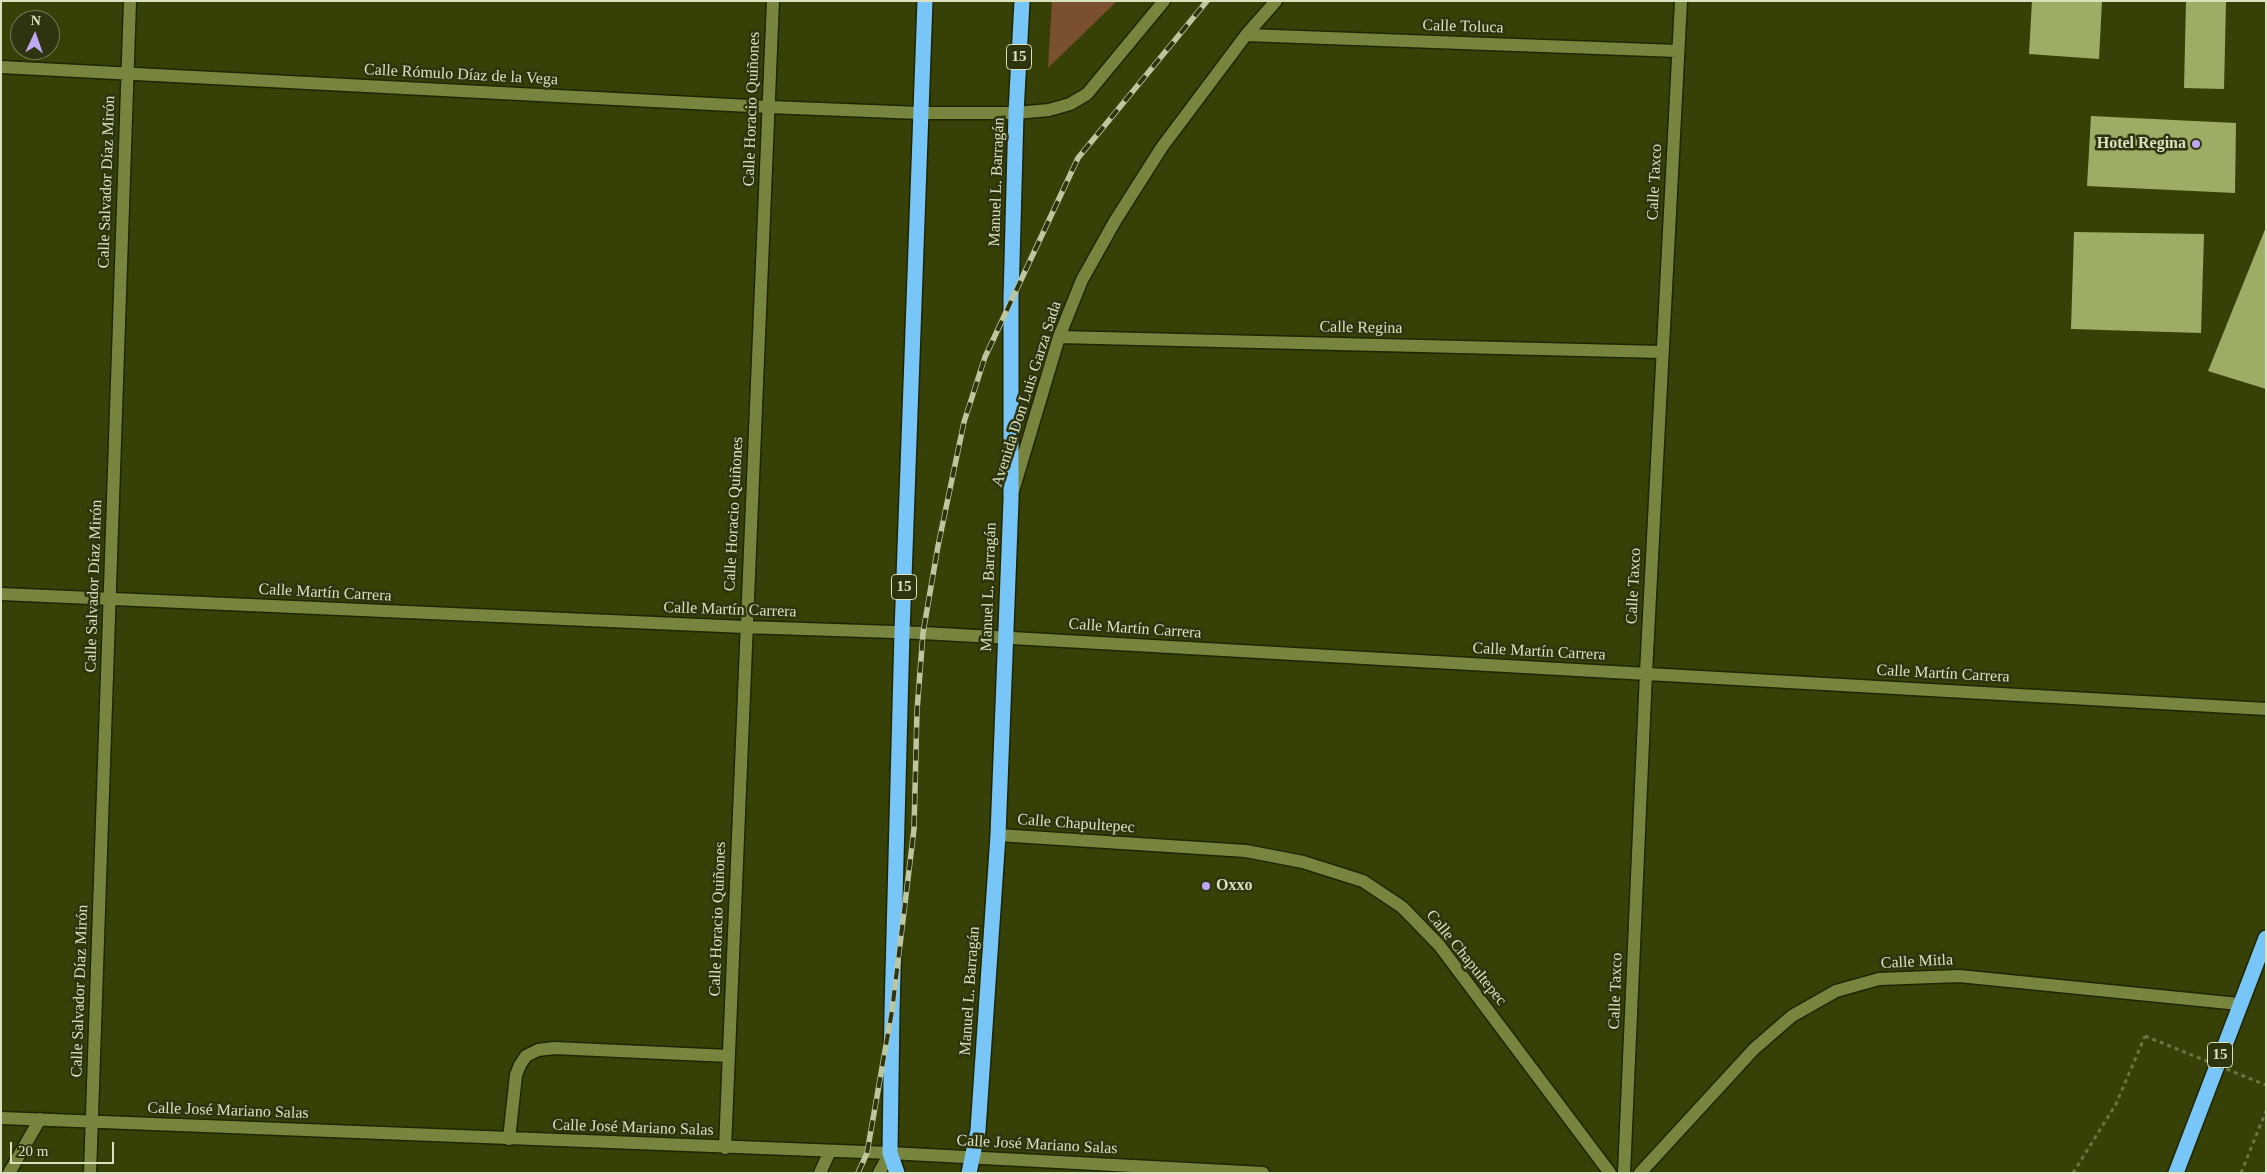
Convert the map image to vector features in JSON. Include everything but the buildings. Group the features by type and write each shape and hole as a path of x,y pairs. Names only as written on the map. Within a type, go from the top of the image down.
{"highway":[{"name":"15","path":"897,1173 890,1153 902,632 920,113 926,1"},
{"name":"Manuel L. Barragán","path":"971,1166 978,1130 983,1072 998,835 1004,637 1011,500 1011,298 1016,113 1022,1"},
{"name":"15","path":"2176,1173 2239,1004 2266,938"}],"street":[{"name":"Calle Salvador Díaz Mirón","path":"90,1173 130,1"},
{"name":"Calle Horacio Quiñones","path":"725,1148 745,627 773,1"},
{"path":"1016,113 1049,110 1070,104 1087,94 1164,1"},
{"name":"Avenida Don Luis Garza Sada","path":"1011,500 1059,337 1082,280 1115,221 1162,147 1246,35 1276,1"},
{"name":"Calle Taxco","path":"1624,1173 1661,352 1681,1"},
{"name":"Calle Toluca","path":"1246,35 1678,51"},
{"name":"Calle Rómulo Díaz de la Vega","path":"1,68 769,107 920,113 1016,113"},
{"name":"Calle Regina","path":"1059,337 1661,352"},
{"name":"Calle Martín Carrera","path":"1,594 1004,637 1107,645 1646,673 2266,710"},
{"name":"Calle Chapultepec","path":"998,835 1246,851 1303,862 1363,880 1402,907 1439,945 1610,1173"},
{"name":"Calle Mitla","path":"1640,1173 1754,1049 1792,1016 1836,991 1879,979 1958,976 2239,1004"},
{"path":"510,1139 516,1076 526,1056 538,1050 554,1048 729,1056"},
{"name":"Calle José Mariano Salas","path":"1,1118 890,1153 971,1166 1263,1173"},
{"path":"9,1173 40,1119"},
{"path":"820,1173 830,1152"},
{"path":"879,1173 890,1153"}],"path":[{"path":"2074,1173 2116,1104 2145,1036 2266,1085"},
{"path":"2241,1173 2266,1111"}],"shaded area":[{"path":"1052,1 1117,1 1048,68"}],"railway":[{"path":"858,1173 867,1153 892,1011 914,829 917,711 923,633 938,546 964,422 985,357 1078,158 1207,1"}],"place":[{"name":"Hotel Regina","path":"2196,144"},
{"name":"Oxxo","path":"1206,886"}]}
